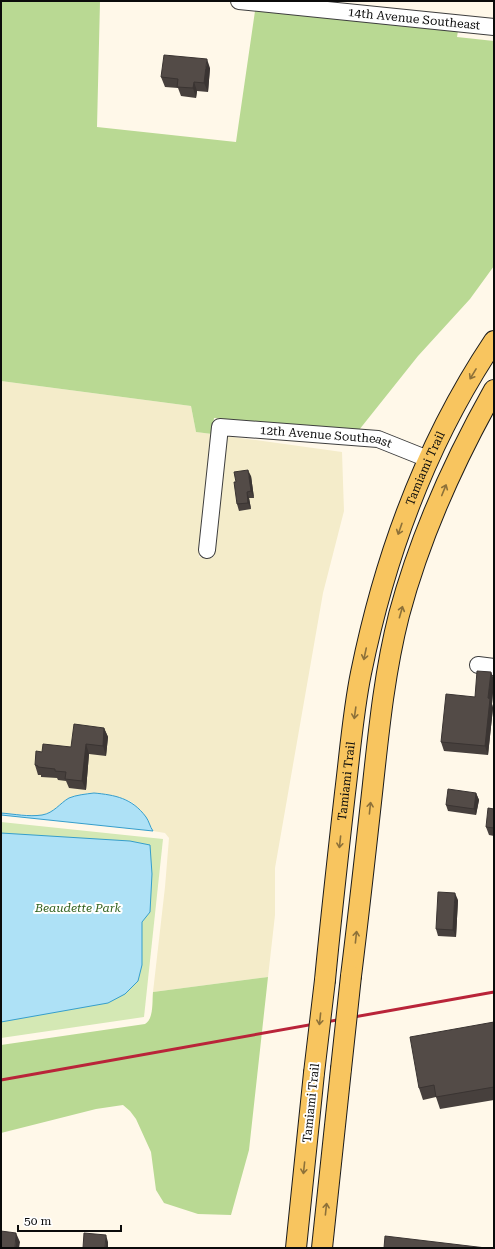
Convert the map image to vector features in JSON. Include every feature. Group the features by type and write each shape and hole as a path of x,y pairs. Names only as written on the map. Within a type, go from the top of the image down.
{"main road":[{"name":"Tamiami Trail","path":"296,1248 324,980 351,740 360,674 388,563 406,513 428,459 453,409 494,341"},
{"name":"Tamiami Trail","path":"322,1248 379,732 387,678 399,616 412,571 450,475 477,420 494,390"}],"street":[{"name":"14th Avenue Southeast","path":"239,1 494,27"},
{"name":"12th Avenue Southeast","path":"207,550 220,427 378,439 428,459"},
{"path":"478,665 494,666"}],"shaded area":[{"path":"1,381 191,406 196,432 212,434 199,557 213,558 226,436 342,452 344,511 323,593 275,868 275,915 268,977 153,992 169,838 165,833 153,831 146,817 133,803 128,800 94,793 69,798 58,808 43,815 1,813"}],"green space":[{"path":"1,1 100,1 97,127 236,142 255,11 458,31 457,37 494,41 494,266 470,299 418,356 359,430 214,418 212,434 196,432 191,406 1,381"},
{"name":"Beaudette Park","path":"1,822 163,839 144,1017 1,1038"},
{"path":"268,977 249,1150 231,1215 198,1214 164,1203 156,1190 151,1152 136,1119 123,1105 96,1109 1,1133 1,1045 145,1024 148,1022 151,1014 153,992"}],"water":[{"path":"94,793 116,796 129,802 146,817 153,831 1,815 1,813 27,816 42,815 53,810 69,798"},
{"name":"Beaudette Park","path":"1,833 130,841 150,845 152,874 150,912 142,922 142,965 138,981 125,994 108,1003 1,1022"}],"building":[{"path":"164,55 207,59 204,83 194,82 193,88 177,87 178,79 161,77"},
{"path":"248,470 251,491 247,492 248,503 237,504 234,472"},
{"path":"477,671 491,672 485,746 441,742 446,694 475,697"},
{"path":"74,724 104,728 103,746 86,744 82,781 65,779 66,772 55,771 55,769 38,767 35,765 36,751 42,752 43,744 71,747"},
{"path":"448,789 476,793 474,809 446,805"},
{"path":"488,808 494,809 494,828 486,827"},
{"path":"438,892 455,893 453,930 436,929"},
{"path":"494,1022 494,1087 436,1097 434,1085 419,1088 410,1037"},
{"path":"1,1231 16,1233 15,1248 1,1248"},
{"path":"84,1233 106,1235 105,1248 83,1248"},
{"path":"385,1236 486,1248 384,1248"}],"railway":[{"path":"1,1080 494,992"}]}
